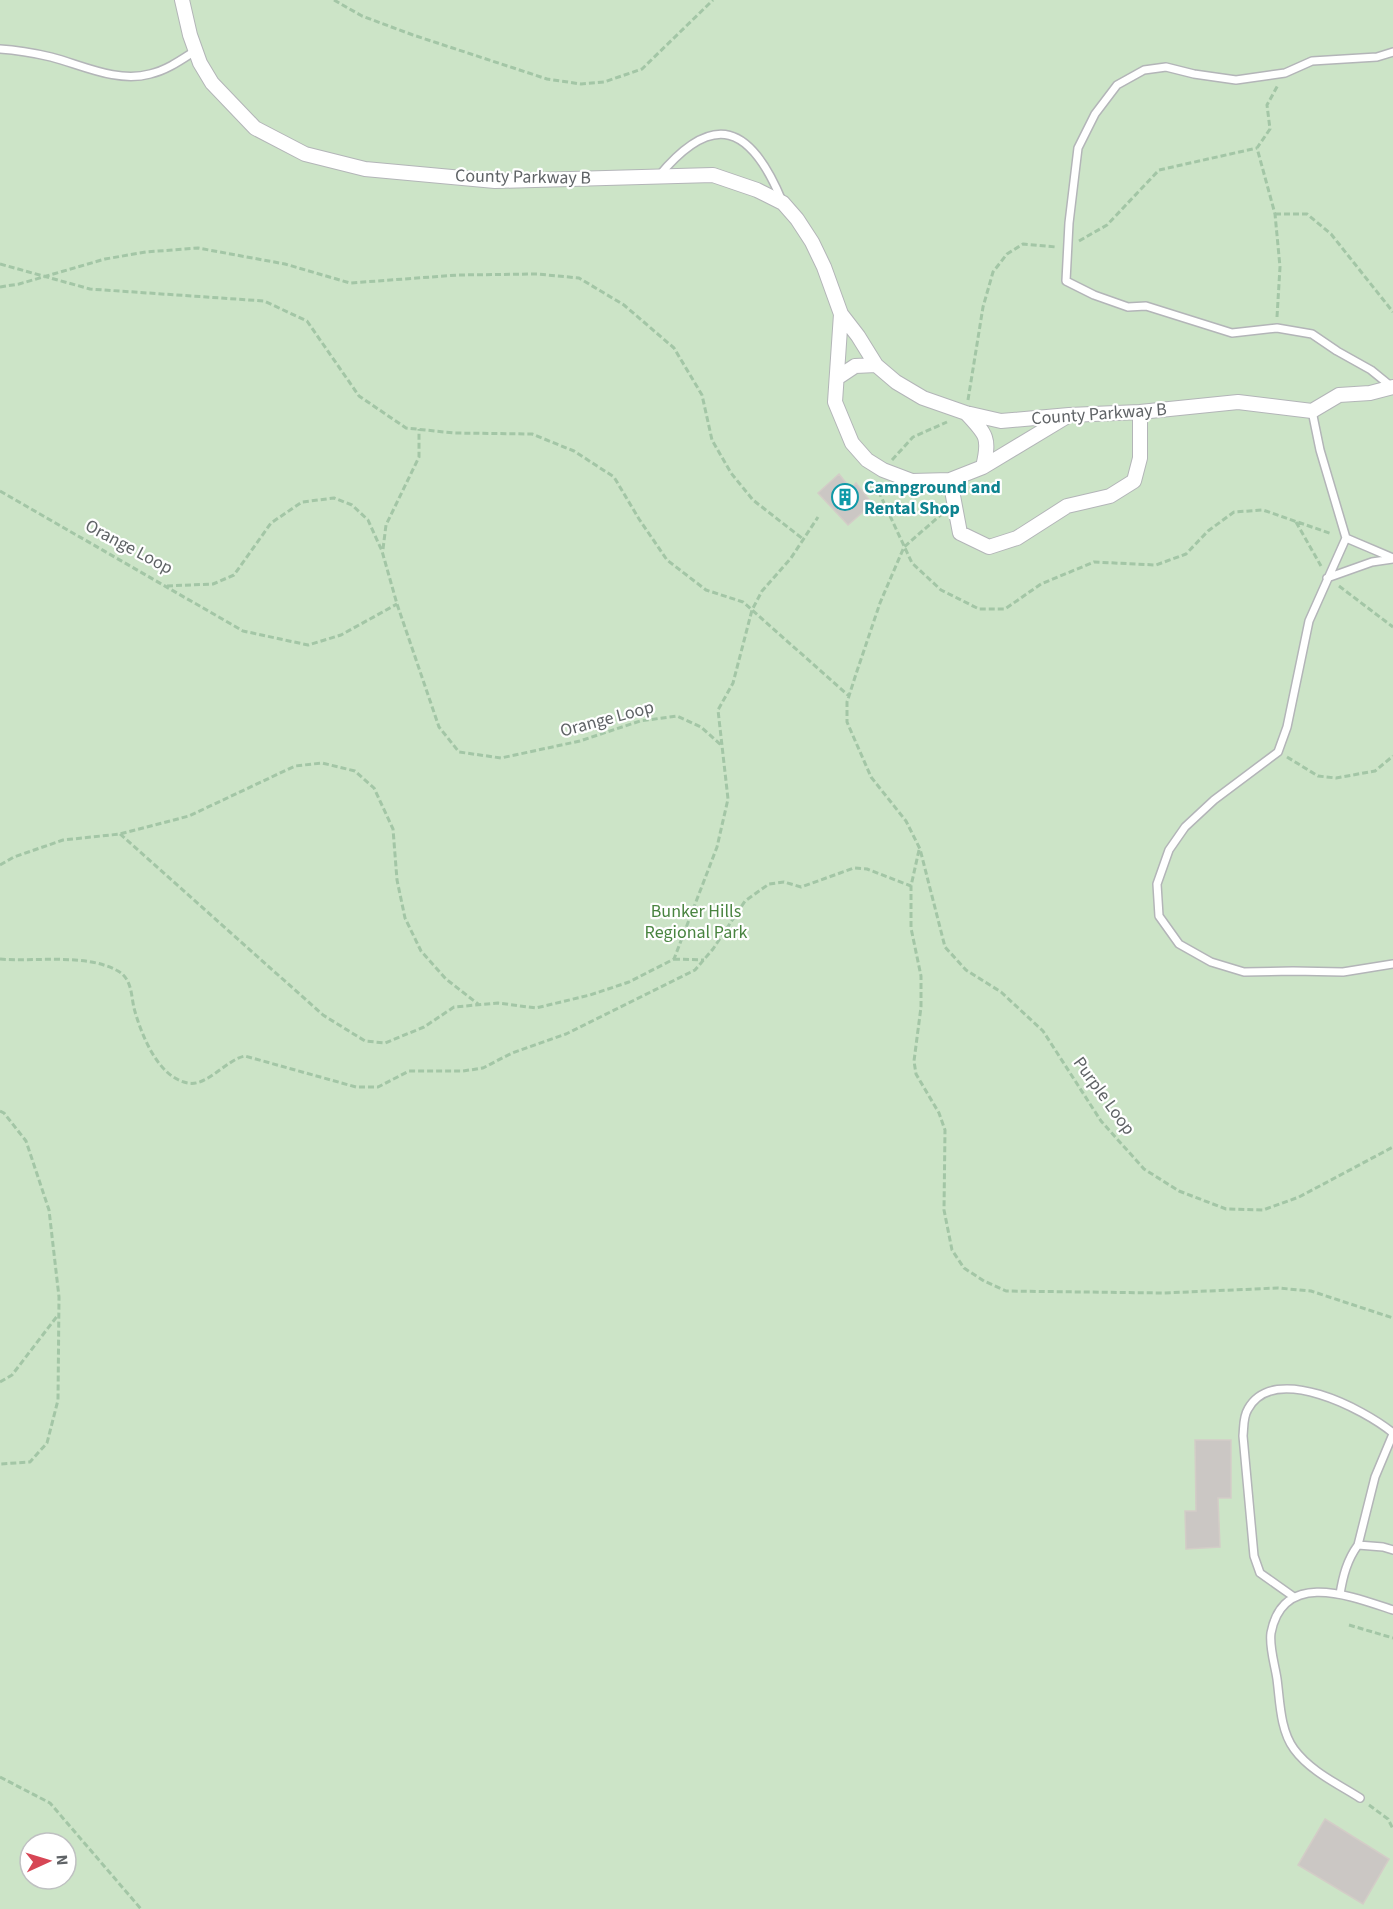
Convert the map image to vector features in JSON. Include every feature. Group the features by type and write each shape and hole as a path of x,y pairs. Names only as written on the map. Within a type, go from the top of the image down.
{"street":[{"name":"County Parkway B","path":"182,0 189,35 212,83 255,128 305,154 365,169 495,180 713,175 757,190 783,203 812,242 841,314 876,365 896,382 923,398 966,413 1001,421 1140,412 1238,402 1312,411"},
{"name":"County Parkway B","path":"841,314 835,402 852,443 867,460 883,470 912,481 950,480 983,467 1069,415"},
{"path":"837,378 855,366 876,365"},
{"path":"1312,411 1339,395 1370,393 1392,387"},
{"path":"950,480 960,532 989,547 1017,538 1067,506 1110,496 1134,481 1140,458 1140,412"},
{"path":"966,413 981,428 988,446 983,467"}],"lane":[{"path":"0,49 41,55 117,76 131,77 149,75 166,69 195,51"},
{"path":"1392,387 1371,370 1312,334 1277,328 1232,333 1146,306 1128,307 1066,281 1069,223 1078,148 1095,114 1117,85 1144,70 1166,67 1236,80 1285,73 1312,61 1377,57 1393,52"},
{"path":"658,177 675,157 693,143 715,133 734,136 754,149 772,178 783,203"},
{"path":"1312,411 1320,450 1346,538 1309,621 1287,727 1278,752 1214,800 1185,826 1169,850 1157,884 1159,916 1179,944 1211,962 1244,972 1293,970 1343,972 1393,964"},
{"path":"1346,538 1393,559"},
{"path":"1327,578 1372,562 1393,559"},
{"path":"1294,1597 1260,1573 1254,1556 1243,1436 1244,1419 1255,1399 1265,1391 1305,1390 1356,1410 1393,1434 1375,1477 1358,1545 1350,1555 1343,1575 1340,1594"},
{"path":"1358,1545 1393,1550"},
{"path":"1360,1798 1307,1763 1293,1748 1283,1723 1271,1635 1280,1608 1294,1597 1314,1592 1340,1594 1393,1610"}],"path":[{"path":"334,0 362,16 412,36 547,80 581,84 604,82 642,69 713,0"},
{"path":"1277,328 1280,267 1275,214 1257,148 1270,129 1267,105 1285,73"},
{"path":"1275,214 1307,214 1331,234 1393,312"},
{"path":"0,286 19,284 105,259 146,252 198,248 285,264 350,283 537,274 579,279 624,305 674,348 702,396 712,440 731,473 753,500 803,539"},
{"path":"0,264 90,289 264,301 307,321 359,396 406,428 454,433 532,434 574,451 614,477 667,560 706,590 743,602 849,696"},
{"path":"382,551 386,525 419,457 419,429"},
{"name":"Orange Loop","path":"0,491 166,586 213,584 234,575 271,523 302,502 334,498 352,505 368,520 382,551 439,727 459,752 501,758 580,741 640,721 677,716 701,726 722,746"},
{"path":"956,502 904,547 912,563 941,590 980,609 1005,609 1041,584 1094,562 1156,565 1186,554 1208,531 1234,512 1263,510 1346,538"},
{"path":"674,959 719,837 728,800 718,710 734,683 752,610 762,591 791,558 818,517"},
{"name":"Purple Loop","path":"904,547 880,603 849,696 847,722 871,777 906,821 920,849 945,947 966,970 1001,992 1042,1031 1101,1121 1144,1169 1179,1191 1226,1209 1263,1210 1299,1197 1393,1147"},
{"path":"166,586 243,631 308,645 341,635 398,604"},
{"path":"1278,752 1318,776 1336,778 1375,771 1393,756"},
{"path":"0,865 14,857 63,840 120,834 189,816 295,766 322,762 355,771 374,788 393,829 397,880 405,918 422,951 446,979 480,1005"},
{"path":"120,834 323,1016 365,1041 386,1043 424,1027 454,1007 498,1003 536,1008 590,995 629,982 674,959 704,960"},
{"path":"920,849 911,886 911,928 921,976 921,1007 914,1061 916,1074 939,1113 945,1130 946,1230 952,1250 964,1268 1006,1291 1163,1293 1278,1288 1311,1291 1393,1318"},
{"path":"0,959 90,962 107,965 122,973 131,988 140,1026 162,1068 179,1080 190,1084 201,1082 234,1059 245,1056 356,1087 368,1088 378,1087 409,1071 463,1071 483,1068 512,1053 566,1035 600,1019 695,970 745,901 769,884 784,882 801,887 854,868 867,869 911,886"},
{"path":"0,1111 26,1141 49,1210 59,1298 58,1400 47,1443 30,1462 0,1464"},
{"path":"0,1382 12,1375 59,1314"},
{"path":"1349,1625 1393,1638"},
{"path":"0,1777 50,1803 141,1909"},
{"path":"1360,1798 1388,1819 1393,1829"}],"green space":[{"name":"Bunker Hills Regional Park","path":"0,0 1393,0 1393,1909 0,1909"}],"building":[{"name":"Campground and Rental Shop","path":"839,474 851,489 856,483 871,502 869,503 871,505 848,525 818,493"},
{"path":"1195,1440 1231,1440 1231,1498 1218,1498 1220,1547 1186,1549 1185,1511 1196,1511"},
{"path":"1325,1819 1389,1859 1363,1904 1298,1865"}],"place":[{"name":"Campground and Rental Shop","path":"845,497"}]}
